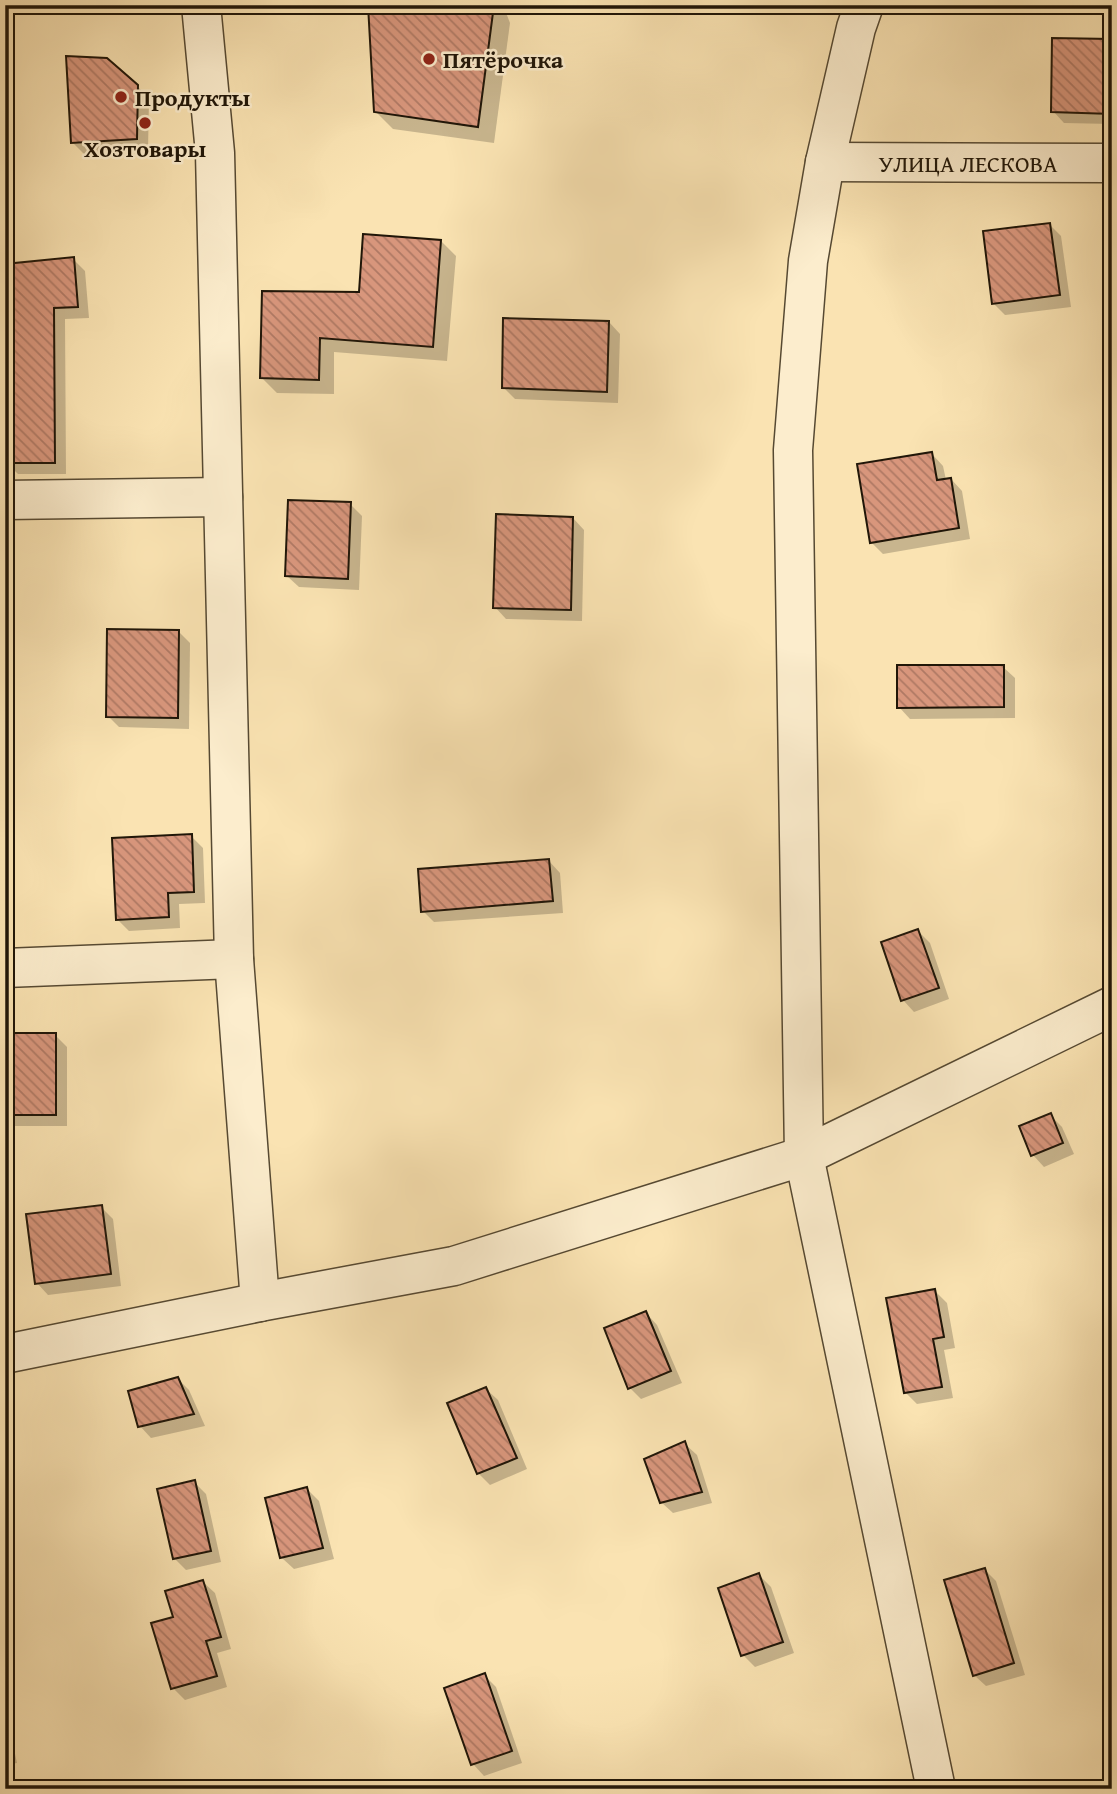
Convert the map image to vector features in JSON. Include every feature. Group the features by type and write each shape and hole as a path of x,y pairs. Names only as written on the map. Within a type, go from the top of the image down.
{"street":[{"path":"201,5 215,153 234,959 260,1302"},
{"path":"864,5 856,28 825,162 808,261 793,450 804,1156 936,1789"},
{"name":"УЛИЦА ЛЕСКОВА","path":"825,162 1112,163"},
{"path":"5,500 223,497"},
{"path":"5,968 234,959"},
{"path":"5,1354 454,1266 804,1156 1112,1006"}],"building":[{"name":"Пятёрочка","path":"368,5 494,5 478,127 374,112"},
{"path":"1052,38 1112,39 1112,114 1051,112"},
{"path":"66,56 107,58 138,85 137,139 71,143"},
{"path":"1050,223 1060,295 992,304 983,231"},
{"path":"363,234 441,240 433,347 320,338 319,380 260,378 262,291 359,292"},
{"path":"74,257 78,307 54,308 55,463 5,463 5,264"},
{"path":"503,318 609,321 607,392 502,388"},
{"path":"932,452 937,480 951,478 959,528 870,543 857,464"},
{"path":"288,500 351,502 348,579 285,576"},
{"path":"496,514 573,517 571,610 493,608"},
{"path":"107,629 179,630 178,718 106,717"},
{"path":"897,665 1004,665 1004,707 897,708"},
{"path":"192,834 194,892 168,893 169,917 116,920 112,838"},
{"path":"549,859 553,901 421,912 418,869"},
{"path":"918,929 939,988 901,1001 881,942"},
{"path":"5,1033 56,1033 56,1115 5,1115"},
{"path":"1051,1113 1063,1143 1031,1156 1019,1126"},
{"path":"102,1205 111,1274 35,1284 26,1214"},
{"path":"935,1289 944,1337 933,1339 942,1387 904,1393 886,1298"},
{"path":"646,1311 671,1371 628,1389 604,1328"},
{"path":"178,1377 194,1414 138,1427 128,1391"},
{"path":"486,1387 517,1458 477,1474 447,1403"},
{"path":"685,1441 702,1492 660,1503 644,1459"},
{"path":"195,1480 211,1551 173,1559 157,1489"},
{"path":"307,1487 323,1548 280,1558 265,1498"},
{"path":"985,1568 1014,1663 973,1676 944,1580"},
{"path":"759,1573 783,1642 741,1656 718,1588"},
{"path":"203,1580 221,1637 206,1641 217,1676 171,1689 151,1623 173,1617 165,1591"},
{"path":"485,1673 512,1751 471,1765 444,1688"}],"place":[{"name":"Пятёрочка","path":"429,59"},
{"name":"Продукты","path":"121,97"},
{"name":"Хозтовары","path":"145,123"}]}
